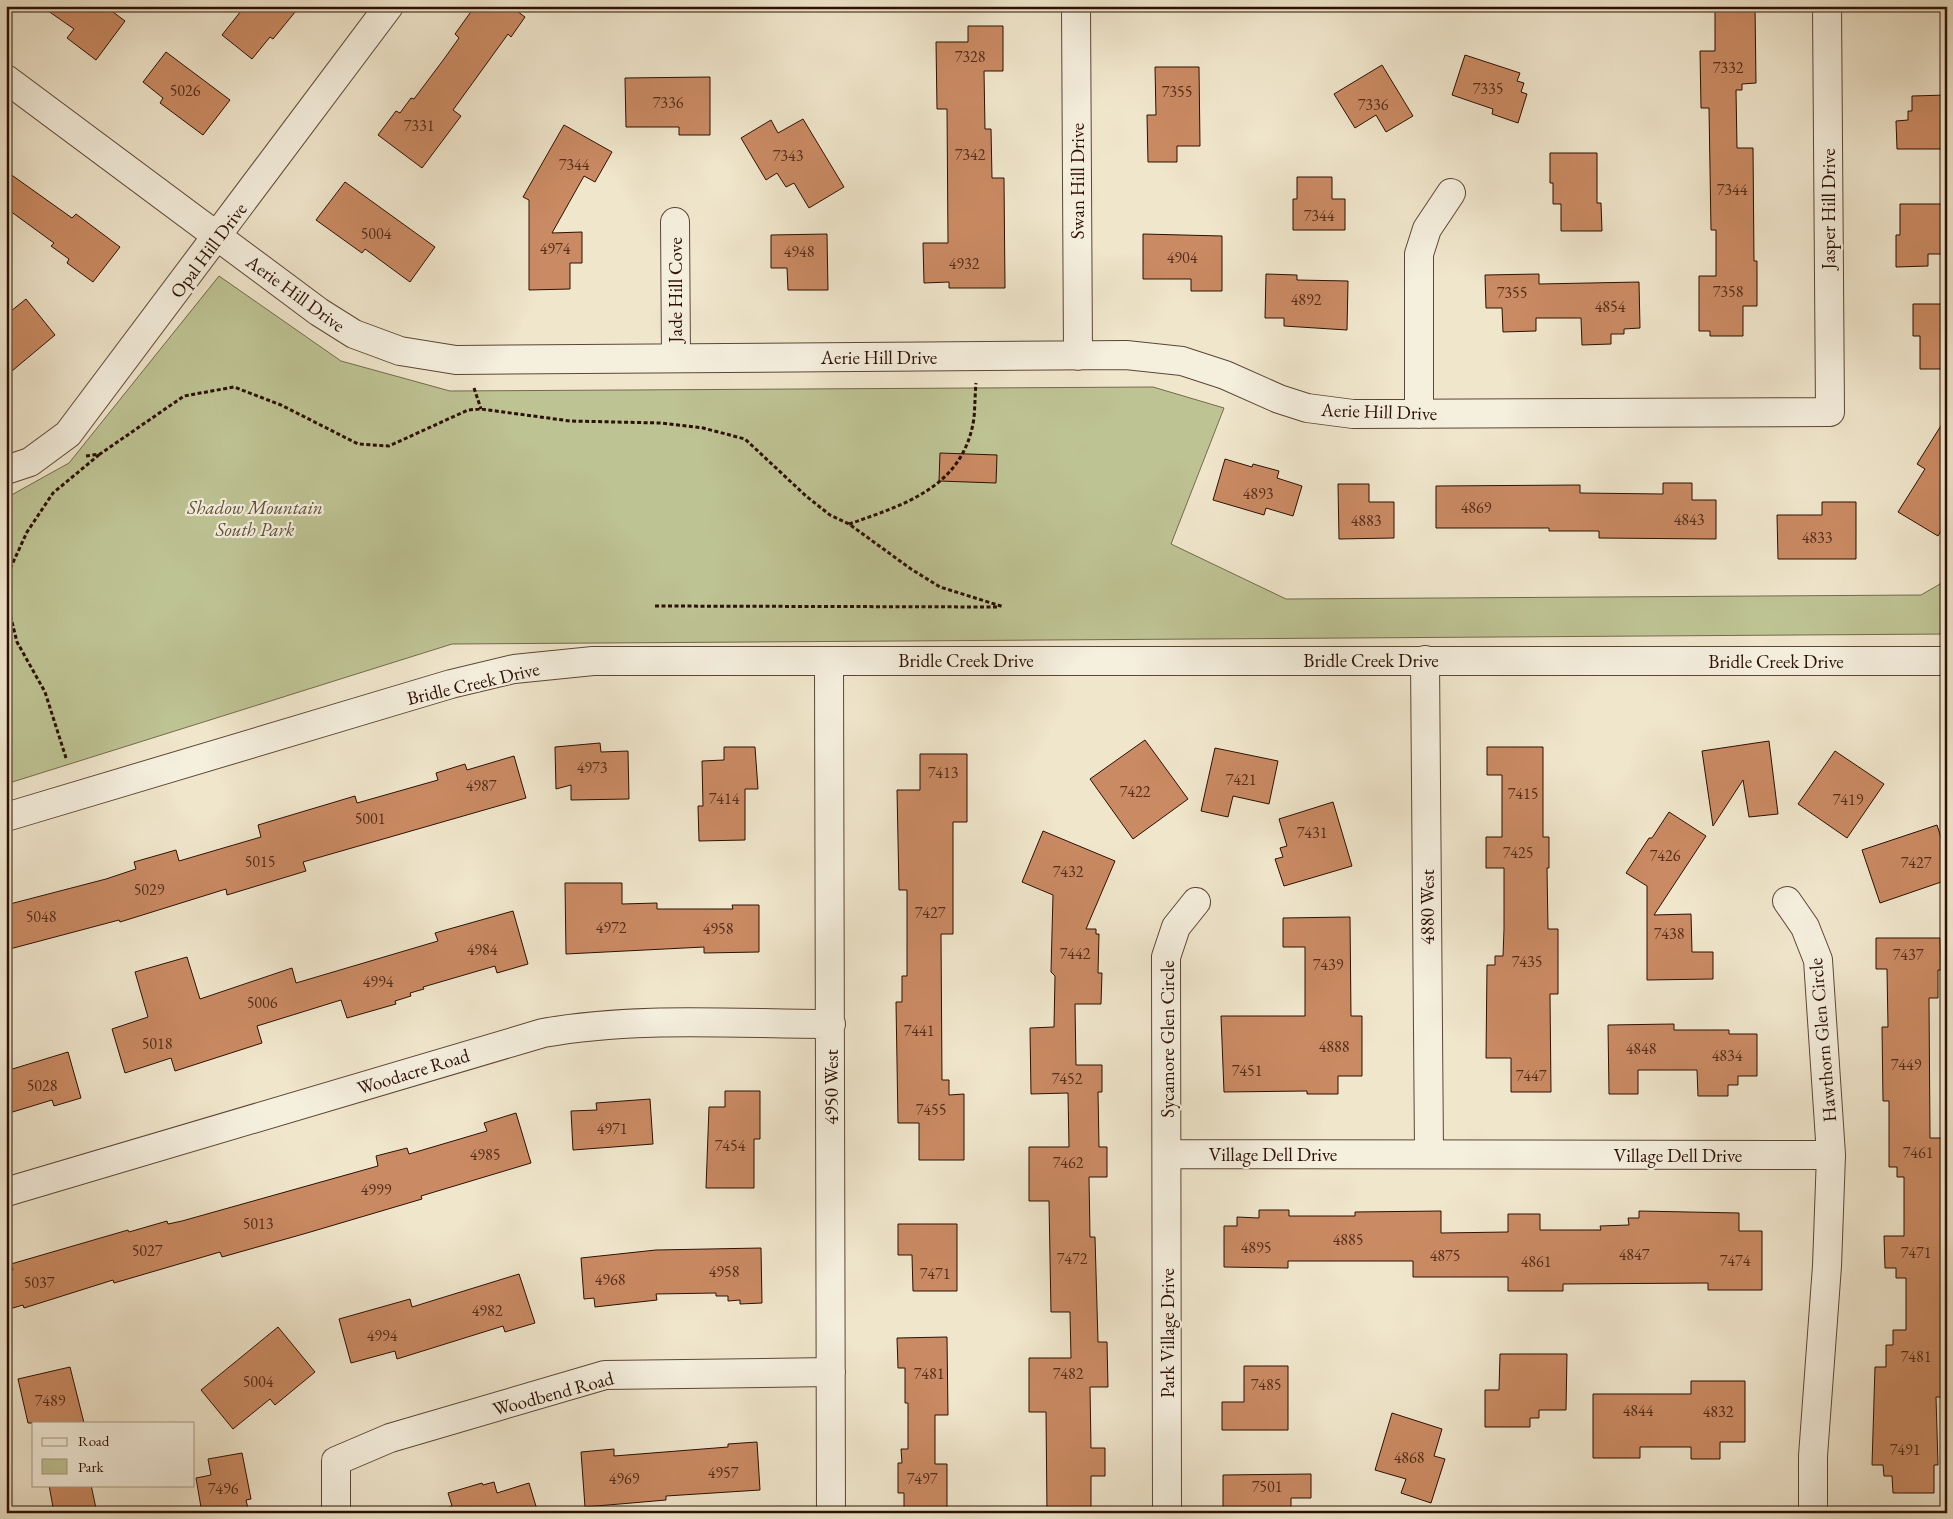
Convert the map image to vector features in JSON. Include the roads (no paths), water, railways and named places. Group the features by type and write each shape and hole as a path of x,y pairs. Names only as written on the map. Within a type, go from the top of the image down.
{"street":[{"name":"Opal Hill Drive","path":"6,470 30,462 68,434 219,236 389,6"},
{"name":"Swan Hill Drive","path":"1076,6 1078,356"},
{"name":"Jasper Hill Drive","path":"1827,6 1830,412"},
{"name":"Aerie Hill Drive","path":"6,79 319,312 354,334 400,351 456,360 1126,355 1182,360 1225,375 1279,399 1307,408 1352,414 1830,412"},
{"path":"1419,414 1418,254 1423,237 1451,193"},
{"name":"Jade Hill Cove","path":"675,222 676,357"},
{"name":"4880 West","path":"1425,660 1429,1153"},
{"name":"Bridle Creek Drive","path":"6,817 451,684 514,669 593,661 1947,661"},
{"name":"4950 West","path":"829,661 832,1513"},
{"name":"Hawthorn Glen Circle","path":"1787,901 1805,926 1818,960 1831,1156"},
{"name":"Sycamore Glen Circle","path":"1167,1154 1166,957 1176,926 1196,902"},
{"name":"Woodacre Road","path":"6,1192 543,1033 579,1026 616,1024 831,1024"},
{"name":"Village Dell Drive","path":"1167,1154 1429,1153 1831,1156"},
{"name":"Park Village Drive","path":"1167,1154 1167,1513"},
{"path":"1813,1513 1814,1456 1827,1266 1831,1156"},
{"name":"Woodbend Road","path":"336,1513 336,1461 390,1438 605,1375 831,1372"}],"park label":[{"name":"Shadow Mountain South Park","path":"255,518"}]}
